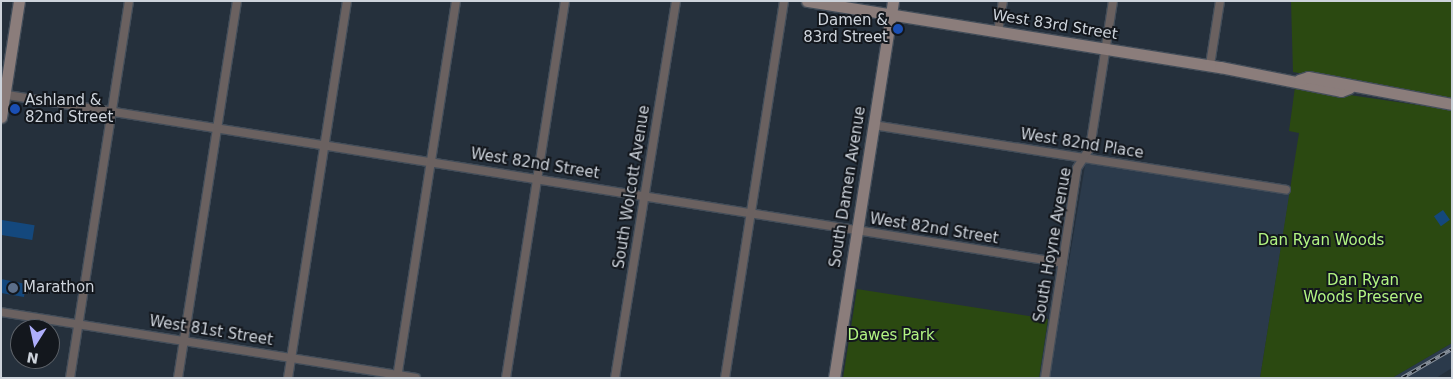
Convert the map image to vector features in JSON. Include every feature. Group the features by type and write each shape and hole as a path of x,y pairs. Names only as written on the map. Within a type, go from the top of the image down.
{"street":[{"path":"1,118 3,94 19,1"},
{"path":"70,378 129,1"},
{"path":"178,378 237,1"},
{"path":"288,378 347,1"},
{"path":"397,376 456,1"},
{"path":"506,378 565,1"},
{"name":"South Wolcott Avenue","path":"616,378 676,1"},
{"path":"724,378 784,1"},
{"name":"West 83rd Street","path":"807,1 1210,65 1299,80 1341,91 1349,88 1452,104"},
{"name":"South Damen Avenue","path":"834,378 893,1"},
{"path":"998,32 1003,1"},
{"name":"South Hoyne Avenue","path":"1045,378 1077,168 1090,148 1113,1"},
{"path":"1210,65 1220,1"},
{"name":"West 82nd Street","path":"3,94 645,195 1063,264"},
{"name":"West 82nd Place","path":"873,125 1286,190"},
{"name":"West 81st Street","path":"1,312 416,378"}],"shaded area":[{"path":"1086,160 1290,192 1260,378 1039,378 1048,319 1059,321"},
{"path":"1452,343 1452,368 1436,378 1392,378"}],"green space":[{"path":"1291,1 1452,1 1452,100 1293,72"},
{"name":"Dan Ryan Woods Preserve","path":"1295,87 1452,110 1452,343 1392,378 1260,378 1299,133 1289,131"},
{"name":"Dawes Park","path":"857,289 1048,319 1039,378 843,378"}],"building":[{"path":"1443,210 1450,220 1441,226 1434,216"},
{"path":"2,220 35,225 32,240 1,235"},
{"name":"Marathon","path":"1,279 26,284 24,297 1,293"}],"railway":[{"path":"1402,378 1452,349"}],"place":[{"name":"Damen & 83rd Street","path":"898,29"},
{"name":"Ashland & 82nd Street","path":"15,109"},
{"name":"Marathon","path":"13,288"}],"park label":[{"name":"Dan Ryan Woods","path":"1321,241"}]}
